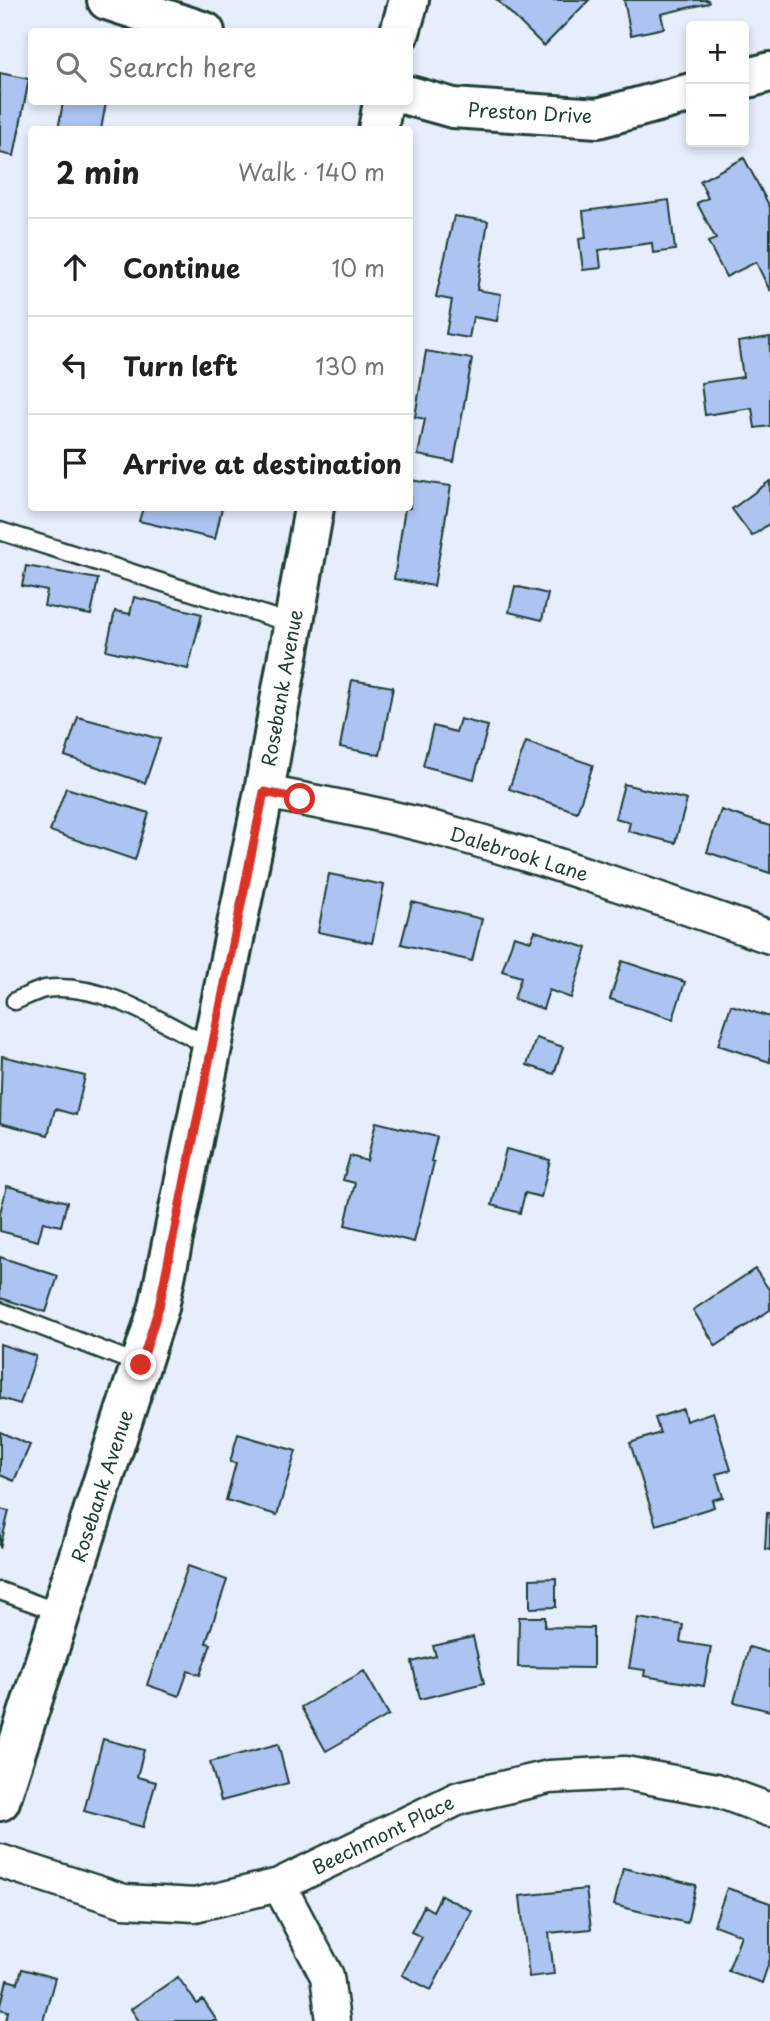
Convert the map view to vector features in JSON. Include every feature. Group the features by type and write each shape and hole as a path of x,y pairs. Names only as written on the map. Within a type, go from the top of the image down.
{"street":[{"path":"107,0 193,28"},
{"path":"401,28 409,0"},
{"path":"749,78 770,72"},
{"name":"Preston Drive","path":"413,97 453,108 598,118 686,94"},
{"path":"379,126 382,105"},
{"name":"Rosebank Avenue","path":"0,1801 159,1307 264,792 313,511"},
{"name":"Dalebrook Lane","path":"264,792 372,813 454,833 770,937"},
{"name":"Beechmont Place","path":"0,1861 124,1901 195,1905 279,1885 459,1798 549,1777 625,1773 716,1790 770,1810"},
{"path":"279,1885 327,1976 333,2021"}],"lane":[{"path":"0,531 293,624"},
{"path":"15,1001 44,989 79,989 111,997 212,1048"},
{"path":"0,1311 141,1365"},
{"path":"0,1591 61,1613"}],"building":[{"path":"497,0 589,0 544,46"},
{"path":"624,0 708,0 709,3 661,14 664,28 631,35"},
{"path":"0,73 28,79 28,84 14,156 0,153"},
{"path":"62,105 105,105 102,126 59,126"},
{"path":"744,158 770,207 770,291 756,262 726,277 708,242 716,239 697,203 708,198 700,181"},
{"path":"669,200 675,250 653,253 652,243 599,250 601,268 583,270 579,239 586,238 583,211"},
{"path":"454,216 488,221 477,290 501,294 497,321 473,317 469,338 446,334 452,300 436,297"},
{"path":"770,337 770,426 755,428 752,408 705,415 701,383 743,377 738,342"},
{"path":"426,351 472,359 454,462 418,455 425,419 415,417"},
{"path":"413,480 451,486 434,586 394,579 405,511 413,511"},
{"path":"770,481 770,523 752,536 732,509"},
{"path":"142,511 221,511 215,539 139,521"},
{"path":"26,566 98,579 91,615 44,606 47,591 22,586"},
{"path":"515,586 548,594 542,620 509,612"},
{"path":"134,597 202,614 188,669 106,650 115,611 130,614"},
{"path":"352,680 393,687 380,755 340,747"},
{"path":"78,717 160,739 145,783 65,756"},
{"path":"460,719 488,726 474,779 423,766 433,726 456,732"},
{"path":"526,742 593,765 577,812 509,789"},
{"path":"624,784 687,800 675,843 628,831 630,822 615,818"},
{"path":"66,788 149,813 135,860 50,831"},
{"path":"721,810 770,826 770,873 707,852"},
{"path":"329,874 384,885 372,943 318,932"},
{"path":"412,902 482,919 472,961 401,944"},
{"path":"535,931 587,948 571,998 549,990 543,1009 514,999 521,977 502,971 514,936 531,941"},
{"path":"622,961 685,982 673,1019 610,999"},
{"path":"731,1005 770,1017 770,1062 718,1045"},
{"path":"536,1038 563,1047 554,1074 527,1065"},
{"path":"2,1056 85,1076 76,1115 55,1109 48,1135 0,1123"},
{"path":"376,1122 437,1137 431,1161 434,1162 414,1242 345,1225 355,1183 343,1180 350,1156 367,1161"},
{"path":"506,1149 550,1160 541,1197 525,1193 520,1213 492,1205"},
{"path":"7,1186 67,1202 61,1226 43,1222 38,1241 0,1231 0,1213"},
{"path":"0,1257 58,1276 46,1312 0,1298"},
{"path":"755,1269 770,1291 770,1310 716,1346 693,1310"},
{"path":"0,1344 36,1356 20,1404 0,1398"},
{"path":"683,1409 686,1421 713,1412 731,1470 716,1474 723,1497 712,1500 714,1507 656,1525 630,1443 660,1433 655,1418"},
{"path":"0,1432 30,1445 14,1481 0,1475"},
{"path":"238,1434 296,1451 277,1515 226,1500 236,1463 230,1462"},
{"path":"0,1509 9,1511 0,1548"},
{"path":"767,1513 770,1513 770,1550 765,1549"},
{"path":"188,1566 227,1580 206,1643 211,1644 200,1675 188,1671 179,1696 147,1685"},
{"path":"556,1578 556,1607 530,1608 530,1579"},
{"path":"519,1617 545,1617 545,1627 593,1628 593,1668 518,1667"},
{"path":"638,1618 683,1625 680,1642 711,1647 704,1686 644,1676 645,1670 629,1668"},
{"path":"473,1637 484,1683 420,1699 412,1662 436,1656 433,1646"},
{"path":"749,1647 770,1653 770,1711 734,1702"},
{"path":"364,1671 389,1715 326,1751 301,1707"},
{"path":"103,1739 144,1750 137,1777 156,1782 143,1827 84,1811"},
{"path":"278,1744 288,1783 221,1801 210,1762"},
{"path":"623,1868 696,1885 687,1923 614,1905"},
{"path":"727,1888 770,1903 770,1959 762,1983 728,1971 741,1935 714,1925"},
{"path":"586,1889 591,1929 549,1933 554,1974 529,1977 520,1896"},
{"path":"441,1895 472,1911 431,1990 402,1975 422,1937 411,1932 424,1906 433,1911"},
{"path":"22,1969 55,1978 43,2021 6,2021 8,2011 0,2009 7,1980 18,1983"},
{"path":"178,1977 197,2004 203,2000 217,2021 139,2021 131,2009"}],"route":[{"path":"141,1365 159,1307 264,792 300,799"}]}
